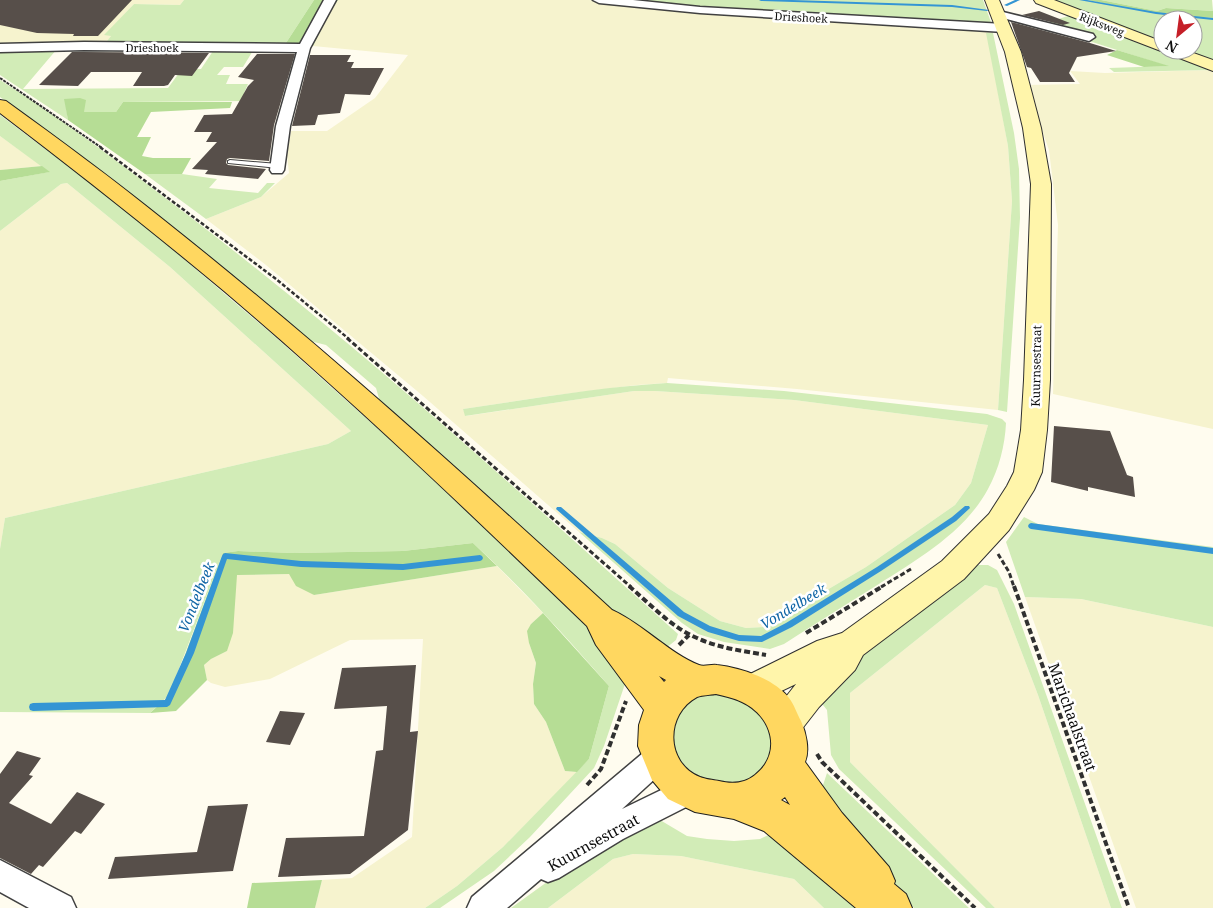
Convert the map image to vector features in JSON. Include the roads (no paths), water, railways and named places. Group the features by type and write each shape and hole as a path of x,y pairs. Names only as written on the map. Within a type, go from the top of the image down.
{"main road":[{"path":"0,104 114,190 266,315 442,470 601,619 618,627 662,660 697,682"},
{"path":"601,619 608,635 663,708"},
{"path":"716,679 735,681 754,688 773,703 786,723 790,745 801,758 803,794 878,884 889,905 865,891 777,818 762,810 736,802 711,800 688,791 670,776 659,757 655,731 663,708 672,696 683,687 697,682 716,679"},
{"path":"736,802 758,797 775,784 801,758"}],"street":[{"path":"277,168 283,126 304,48 330,0"},
{"name":"Drieshoek","path":"599,0 700,10 999,14"},
{"name":"Rijksweg","path":"1041,0 1153,43"},
{"path":"999,14 1088,37"},
{"name":"Kuurnsestraat","path":"754,688 829,651 851,645 953,570 999,522 1020,490 1028,472 1034,430 1037,380 1041,184 1032,128 1013,52 999,14"},
{"name":"Drieshoek","path":"0,48 84,46 304,48"},
{"path":"1197,60 1213,66"},
{"name":"Kuurnsestraat","path":"786,723 807,696 843,660 851,645"},
{"name":"Kuurnsestraat","path":"491,902 659,757"},
{"name":"Kuurnsestraat","path":"491,902 613,829 688,791"},
{"path":"0,875 60,908"}],"lane":[{"path":"230,162 277,168"}],"waterway":[{"path":"761,0 952,6 987,10"},
{"path":"1006,5 1018,0"},
{"path":"1081,0 1156,13 1213,19"},
{"name":"Vondelbeek","path":"559,509 681,614 708,629 739,638 762,639 789,625 879,569 954,519 967,508"},
{"name":"Vondelbeek","path":"1031,526 1213,551"},
{"name":"Vondelbeek","path":"33,707 167,703 190,653 225,556 301,564 403,567 480,558"}]}
